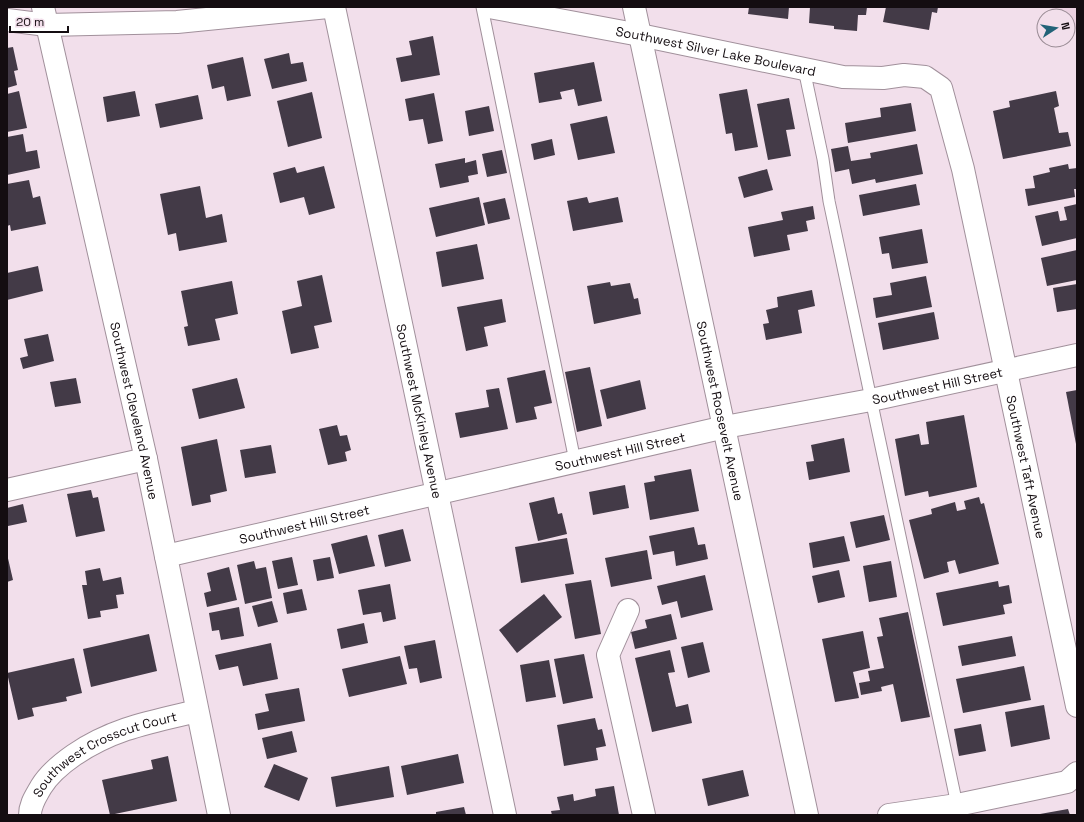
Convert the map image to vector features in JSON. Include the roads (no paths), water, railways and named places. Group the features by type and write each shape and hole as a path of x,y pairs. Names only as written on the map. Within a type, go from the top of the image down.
{"street":[{"path":"7,20 45,16 177,22 328,7"},
{"name":"Southwest McKinley Avenue","path":"334,7 505,815"},
{"name":"Southwest Silver Lake Boulevard","path":"489,7 640,35 843,77 884,78 904,75 925,77 941,88"},
{"name":"Southwest Roosevelt Avenue","path":"634,7 725,426 807,815"},
{"name":"Southwest Cleveland Avenue","path":"45,16 146,459 219,815"},
{"name":"Southwest Taft Avenue","path":"941,88 963,169 1077,706"},
{"name":"Southwest Hill Street","path":"166,556 725,426 872,400 1077,355"},
{"path":"7,490 146,459"},
{"path":"628,610 608,655 644,815"},
{"name":"Southwest Crosscut Court","path":"30,815 30,808 44,783 55,770 81,750 108,735 132,727 197,711"},
{"path":"889,815 957,805 1067,782 1077,773"}],"lane":[{"path":"482,7 575,461"},
{"path":"804,69 823,159 829,201 957,805"}]}
